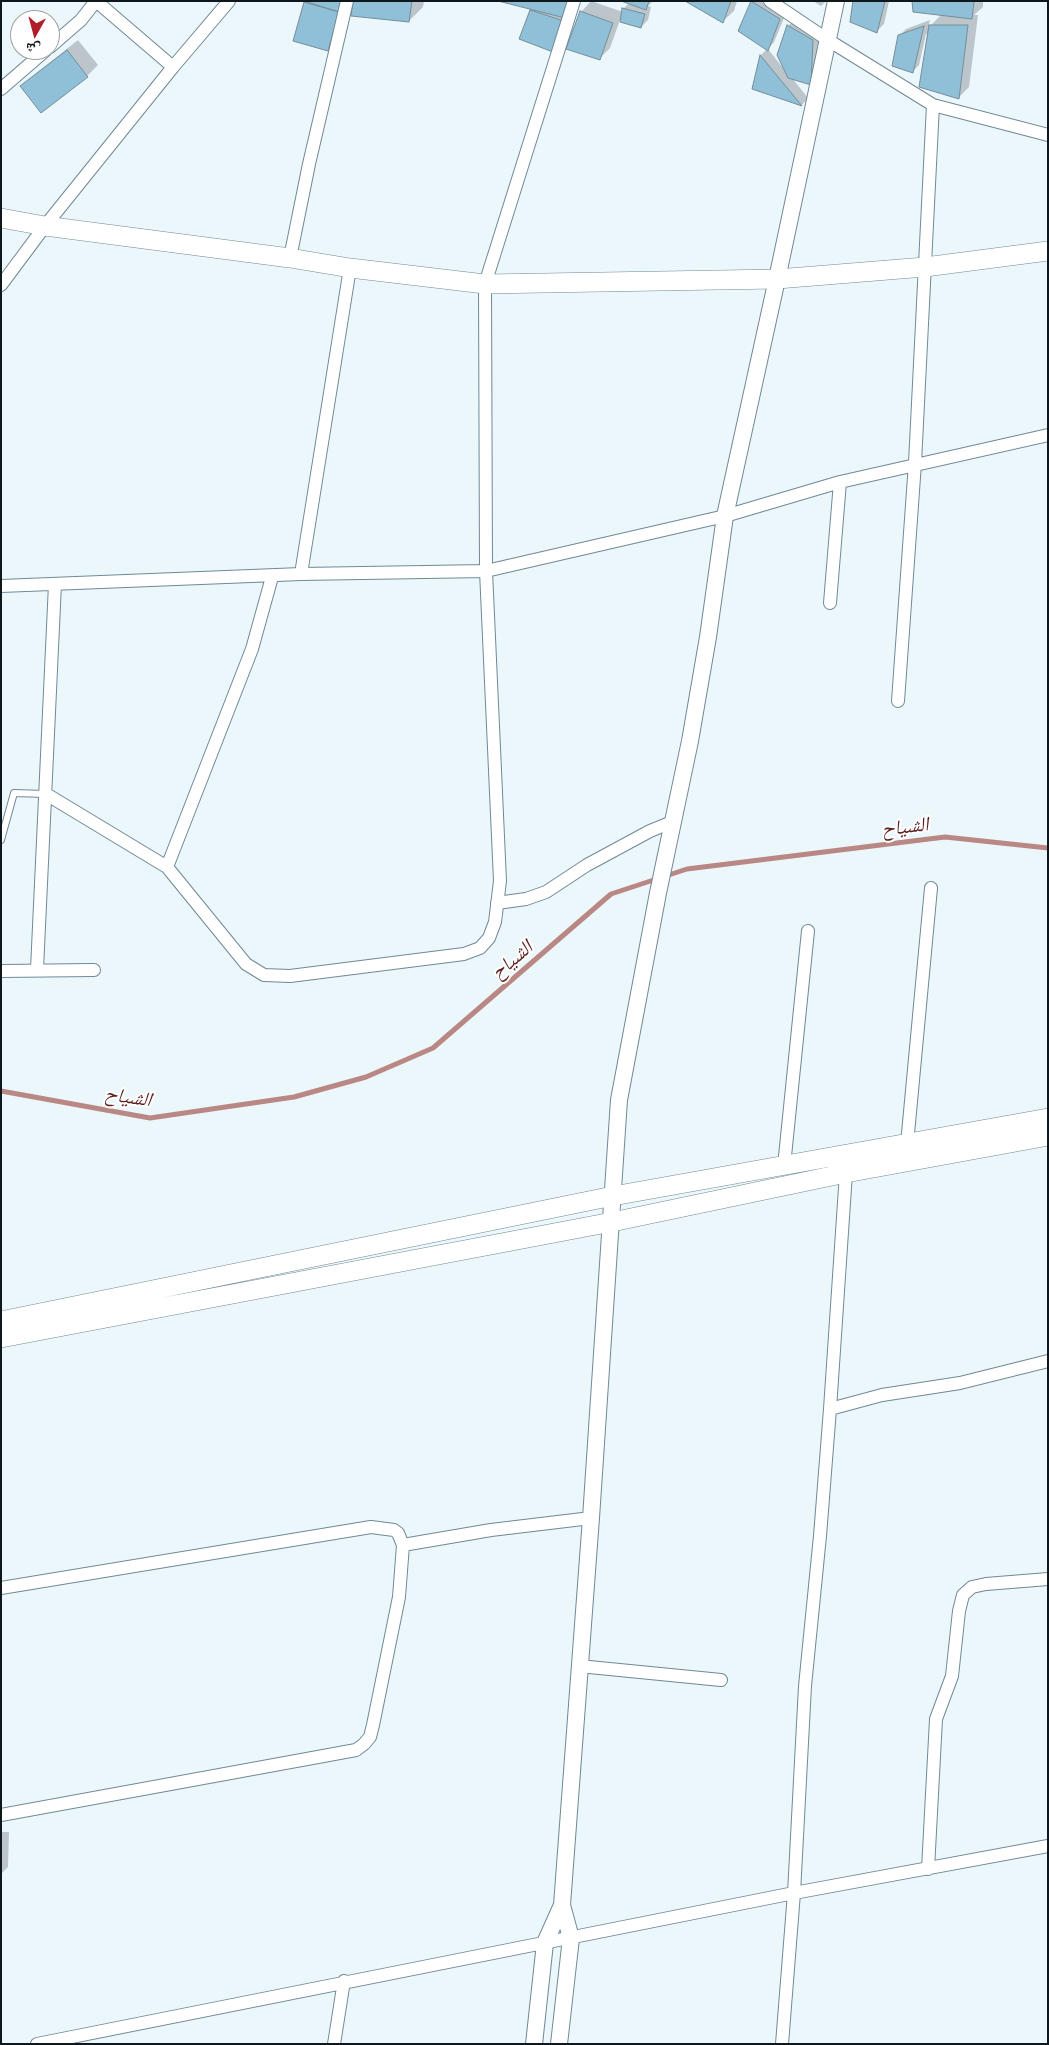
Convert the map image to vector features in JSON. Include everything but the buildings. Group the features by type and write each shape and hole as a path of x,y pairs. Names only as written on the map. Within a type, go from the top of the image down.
{"main road":[{"path":"1,218 45,226 290,258 350,268 485,284 777,279 925,267 1048,252"},
{"path":"1,1321 613,1196 1048,1118"},
{"path":"1,1338 612,1222 846,1173 1048,1136"}],"street":[{"path":"60,38 81,20 96,1 173,67"},
{"path":"1,285 45,226 173,67 229,1"},
{"path":"290,258 309,164 347,1"},
{"path":"46,794 167,867 246,964 264,975 290,976 464,954 480,948 489,938 495,922 500,881 499,825 486,572 485,284 574,1"},
{"path":"770,1 828,40 933,105 1048,135"},
{"path":"559,2044 571,1938 562,1905 620,1100 658,893 690,741 705,656 724,516 836,1"},
{"path":"1,89 34,60"},
{"path":"898,702 915,463 933,105"},
{"path":"301,574 350,268"},
{"path":"1,586 272,577 301,574 486,572 724,516 840,482 915,463 1048,435"},
{"path":"830,603 840,482"},
{"path":"167,867 252,649 272,577"},
{"path":"37,969 55,584"},
{"path":"497,903 526,900 546,892 587,865 650,831 672,822"},
{"path":"907,1144 931,888"},
{"path":"784,1166 808,930"},
{"path":"1,971 37,969 94,970"},
{"path":"782,2044 794,1893 805,1686 820,1536 846,1173"},
{"path":"830,1409 882,1395 960,1383 1048,1361"},
{"path":"403,1545 491,1530 591,1518"},
{"path":"1,1588 371,1527 394,1530 398,1533 403,1545 399,1596 373,1724 370,1737 356,1750 1,1815"},
{"path":"928,1869 935,1726 938,1712 952,1676 959,1610 963,1595 972,1587 986,1584 1048,1579"},
{"path":"579,1666 721,1680"},
{"path":"37,2044 75,2040 344,1981 794,1893 1048,1846"},
{"path":"534,2044 545,1943 562,1905"},
{"path":"334,2044 344,1981"}],"lane":[{"path":"1,840 14,793 46,794"}],"waterway":[{"name":"الشياح","path":"1,1091 150,1118 294,1097 366,1077 433,1048 611,894 687,869 945,837 1048,848"}]}
